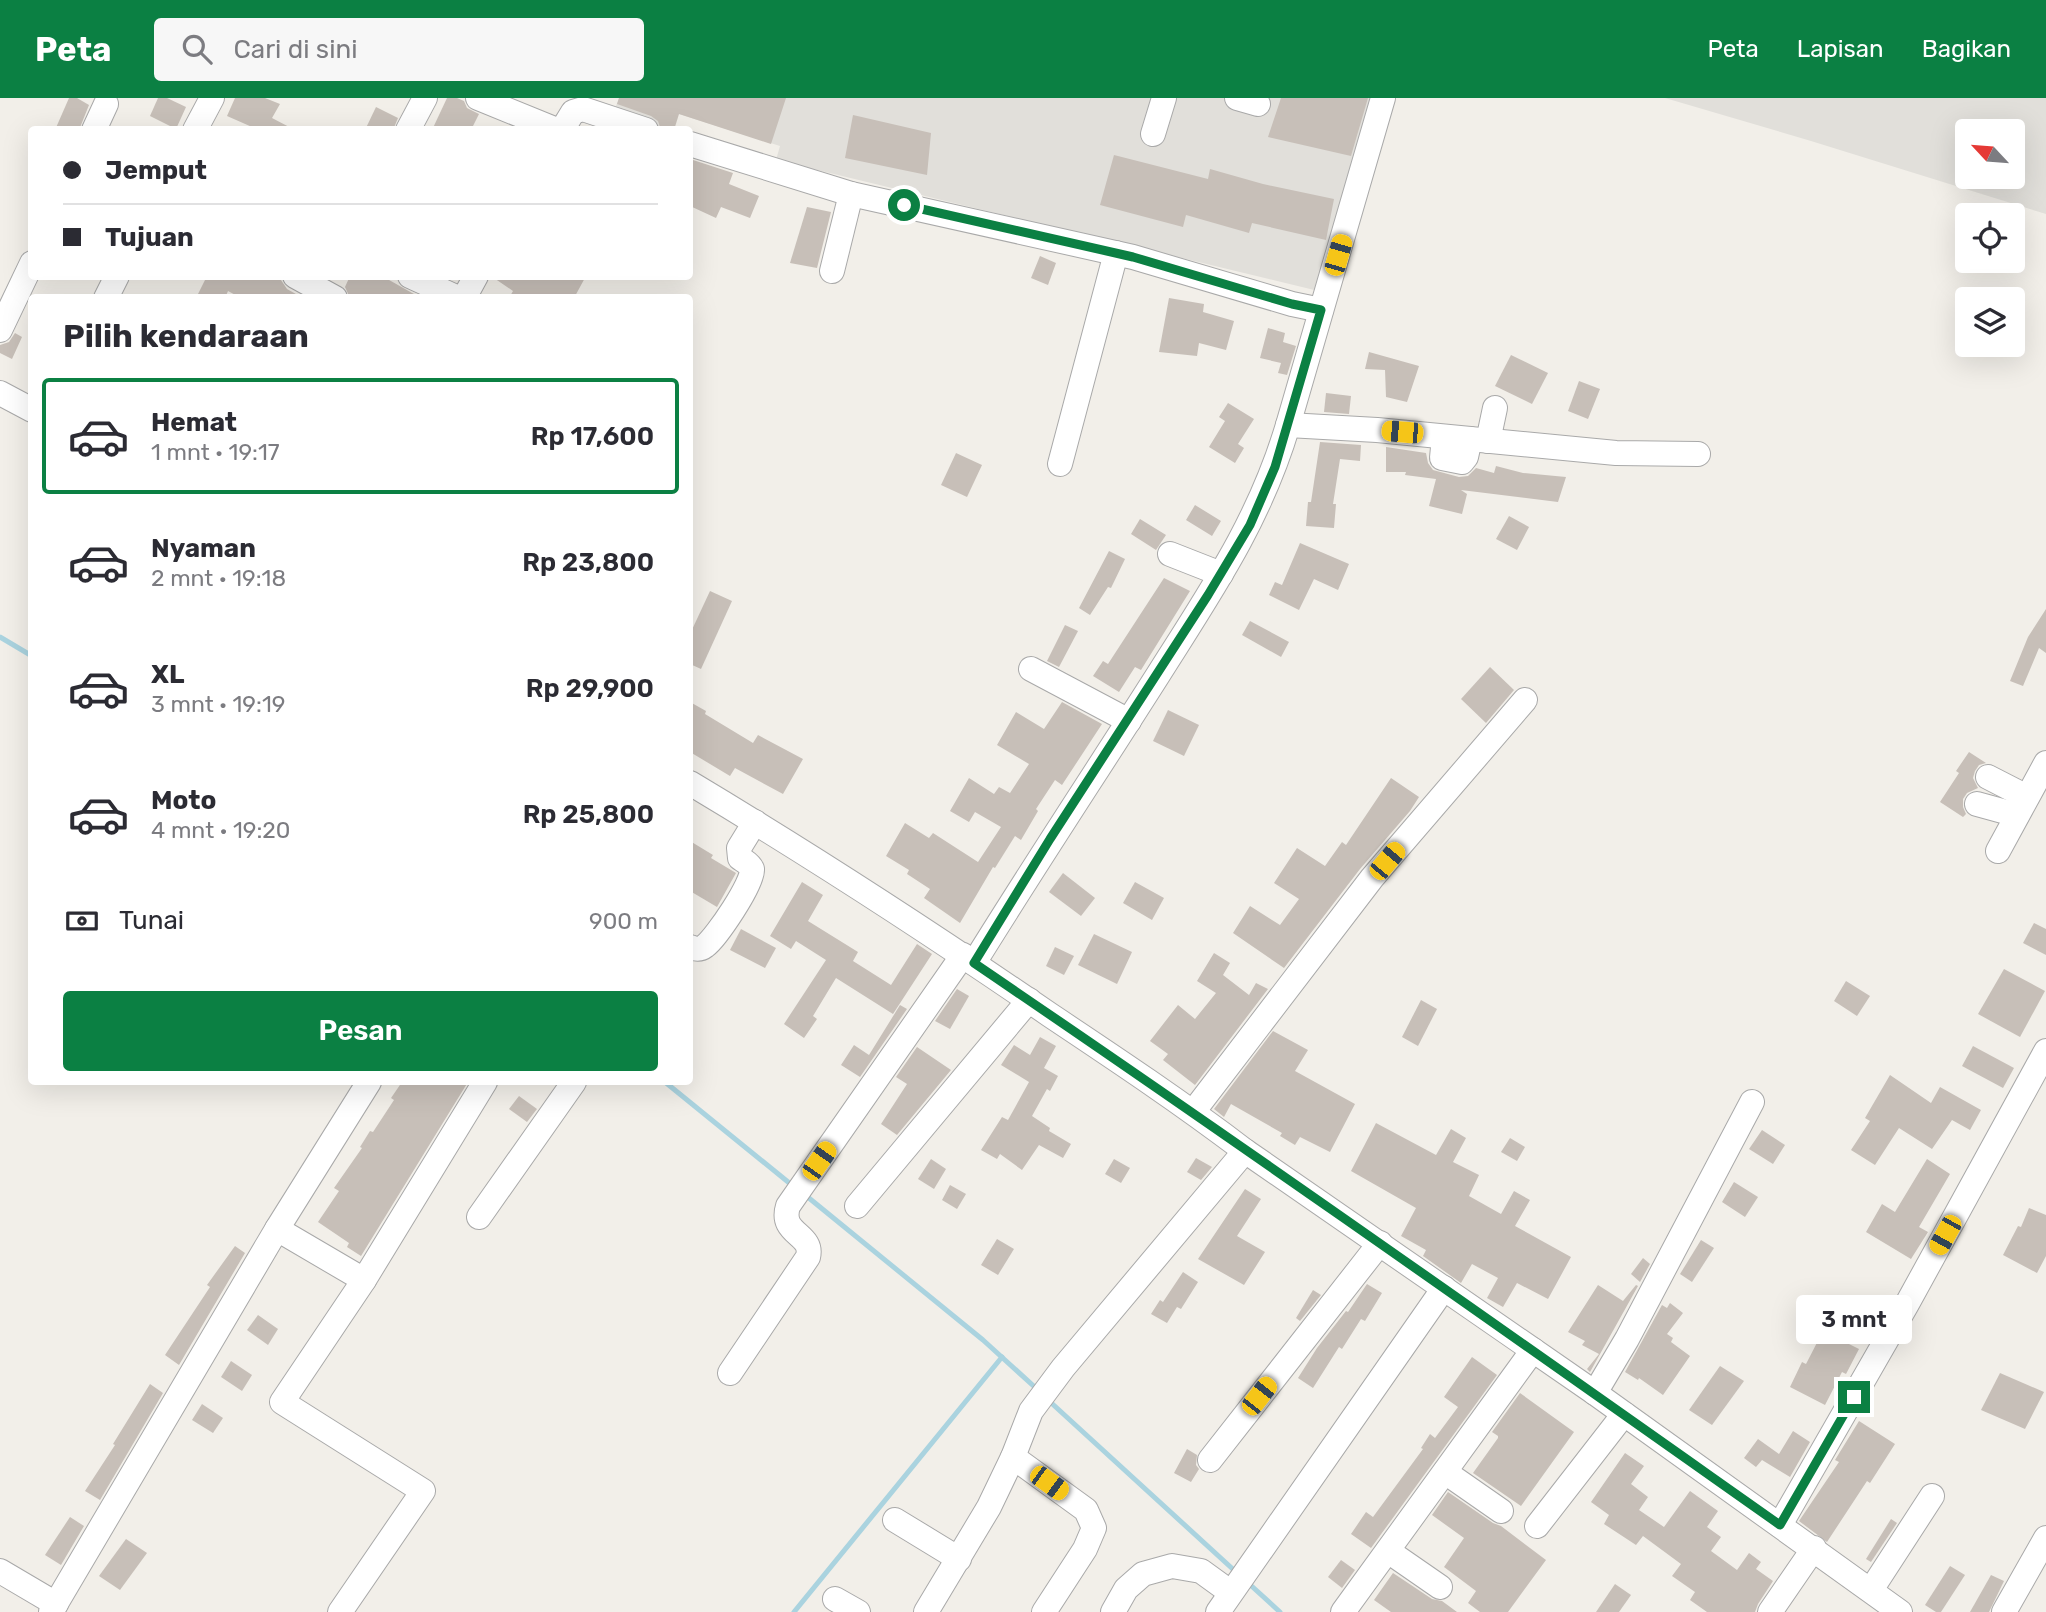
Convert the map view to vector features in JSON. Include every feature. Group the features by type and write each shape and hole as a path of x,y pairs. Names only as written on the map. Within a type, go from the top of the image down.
{"street":[{"path":"197,126 212,98"},
{"path":"410,126 425,98"},
{"path":"478,98 549,126"},
{"path":"1153,134 1164,98"},
{"path":"730,1373 808,1257 810,1250 807,1243 789,1227 785,1216 788,1206 969,959 1050,839 1129,721 1221,574 1263,497 1288,425 1383,98"},
{"path":"96,126 106,104"},
{"path":"562,126 573,112 583,109 598,122 623,126"},
{"path":"693,145 851,194 1116,253 1321,310"},
{"path":"832,271 851,194"},
{"path":"1060,464 1116,253"},
{"path":"0,330 28,271"},
{"path":"302,280 328,294"},
{"path":"419,280 449,294"},
{"path":"0,393 28,408"},
{"path":"1479,440 1495,408"},
{"path":"1288,425 1616,453 1698,454"},
{"path":"1170,554 1221,574"},
{"path":"1031,669 1129,721"},
{"path":"1193,1112 1372,878 1525,700"},
{"path":"1998,851 2046,763"},
{"path":"1988,777 2022,806"},
{"path":"693,785 969,959 1193,1112 1245,1151 1595,1393 1900,1612"},
{"path":"1977,804 2022,806"},
{"path":"693,948 705,947 747,887 751,866 740,858 738,848 755,822"},
{"path":"857,1206 1029,1000"},
{"path":"1780,1525 1907,1304 2046,1051"},
{"path":"0,1571 54,1608 277,1229 367,1085"},
{"path":"340,1612 423,1490 282,1402 364,1280 483,1085"},
{"path":"479,1217 572,1085"},
{"path":"1595,1393 1627,1339 1752,1102"},
{"path":"926,1612 989,1507 1031,1411 1063,1368 1245,1151"},
{"path":"277,1229 364,1280"},
{"path":"1210,1460 1380,1243"},
{"path":"1113,1612 1126,1589 1143,1574 1172,1566 1201,1571 1224,1602 1444,1288"},
{"path":"1343,1612 1533,1350"},
{"path":"1537,1526 1624,1414"},
{"path":"1013,1457 1086,1510 1094,1528 1085,1549 1044,1612"},
{"path":"1445,1472 1501,1511"},
{"path":"1871,1590 1932,1496"},
{"path":"895,1520 959,1559"},
{"path":"2004,1612 2046,1538"},
{"path":"1770,1612 1814,1548"},
{"path":"1388,1551 1440,1587"},
{"path":"835,1599 858,1612"}],"shaded area":[{"path":"619,98 1393,98 1335,295 776,160 780,146 679,114 666,126 649,126 613,114"},
{"path":"1665,98 2046,98 2046,214 2025,207 2025,203 2011,203 1966,189 2025,189 2025,119 1955,119 1955,186"}],"building":[{"path":"69,98 77,98 89,105 81,126 57,126"},
{"path":"158,98 167,98 186,107 177,126 170,126 150,116"},
{"path":"235,98 265,98 280,104 272,118 287,126 250,126 227,116"},
{"path":"447,98 464,101 467,108 479,114 473,126 434,126"},
{"path":"619,98 786,98 771,144 679,114 675,126 660,126 651,116 617,104"},
{"path":"1281,98 1368,98 1351,156 1268,137"},
{"path":"376,107 398,118 395,126 367,126"},
{"path":"853,115 931,133 927,175 845,158"},
{"path":"1114,155 1208,179 1210,169 1263,184 1334,199 1326,240 1252,223 1249,233 1186,215 1183,227 1100,205"},
{"path":"693,160 733,173 729,184 759,196 750,218 721,207 716,218 693,207"},
{"path":"807,207 831,212 817,268 790,263"},
{"path":"1040,256 1056,263 1048,285 1031,278"},
{"path":"205,280 281,280 287,289 296,294 234,294 228,291 227,294 198,294"},
{"path":"348,280 389,280 414,294 348,294 345,287"},
{"path":"497,280 584,280 576,294 511,294 513,291"},
{"path":"1169,298 1204,304 1203,312 1234,321 1226,350 1199,343 1197,356 1159,352"},
{"path":"1268,328 1285,333 1283,342 1296,346 1287,375 1278,373 1281,363 1260,358"},
{"path":"15,333 22,337 12,359 0,353 0,345 9,342"},
{"path":"1369,352 1419,366 1407,402 1386,397 1385,370 1365,369"},
{"path":"1511,355 1548,373 1532,404 1495,386"},
{"path":"1579,381 1600,389 1588,419 1568,411"},
{"path":"1326,393 1351,396 1349,414 1324,412"},
{"path":"1228,403 1254,419 1238,444 1244,448 1235,463 1209,447 1225,421 1219,417"},
{"path":"1320,442 1361,445 1360,461 1340,459 1333,504 1336,504 1334,528 1306,526"},
{"path":"1386,447 1426,453 1433,470 1459,477 1468,476 1476,468 1494,473 1496,466 1523,473 1566,477 1558,502 1461,490 1467,494 1462,514 1429,506 1436,479 1405,475 1406,472 1386,472"},
{"path":"956,453 982,465 967,497 941,485"},
{"path":"1195,505 1221,521 1212,536 1186,520"},
{"path":"1509,516 1529,527 1517,550 1496,539"},
{"path":"1140,519 1166,535 1156,550 1131,534"},
{"path":"1300,543 1349,564 1338,590 1314,579 1299,610 1269,595 1275,582 1282,585"},
{"path":"1109,551 1125,559 1111,588 1108,587 1090,615 1079,608"},
{"path":"1164,578 1190,591 1141,670 1135,667 1119,692 1093,676 1103,661 1108,664"},
{"path":"710,591 732,601 701,669 693,665 693,628"},
{"path":"2046,609 2046,653 2039,648 2023,686 2010,681 2028,637"},
{"path":"1250,621 1289,642 1281,657 1242,635"},
{"path":"1065,625 1078,631 1059,667 1047,661"},
{"path":"1490,667 1514,690 1486,723 1461,699"},
{"path":"1062,702 1102,724 1062,785 1055,780 1036,809 1038,811 1021,840 1015,836 960,923 924,898 930,889 907,874 909,870 886,856 905,823 929,838 933,833 978,862 1001,827 975,812 969,822 950,811 969,778 994,794 999,787 1010,793 1029,764 997,745 1016,712 1044,729"},
{"path":"693,704 753,743 758,735 803,759 783,794 735,768 730,776 693,754"},
{"path":"1168,710 1199,725 1184,756 1153,741"},
{"path":"1969,752 1986,763 1979,765 1975,771 1973,778 1978,788 1967,793 1963,799 1966,814 1963,817 1940,802"},
{"path":"1391,778 1419,797 1284,968 1233,933 1250,906 1280,925 1299,899 1274,883 1297,848 1325,866 1342,842 1346,845"},
{"path":"693,843 736,873 717,907 693,893"},
{"path":"1063,873 1095,898 1081,916 1049,892"},
{"path":"802,882 823,895 808,921 858,952 853,961 891,985 917,944 932,954 893,1014 836,978 813,1016 817,1019 804,1038 784,1024 826,960 796,941 791,949 770,936"},
{"path":"1135,882 1164,898 1152,920 1123,903"},
{"path":"2034,923 2046,929 2046,955 2023,943"},
{"path":"741,929 776,948 765,968 730,950"},
{"path":"1094,934 1132,952 1117,984 1078,965"},
{"path":"1055,947 1074,956 1064,975 1046,966"},
{"path":"1214,953 1230,963 1223,975 1249,995 1256,983 1268,989 1195,1085 1163,1060 1168,1054 1150,1041 1178,1005 1195,1019 1216,993 1197,981"},
{"path":"2004,969 2045,991 2020,1037 1978,1014"},
{"path":"1846,981 1870,996 1857,1016 1834,1001"},
{"path":"957,989 969,996 950,1029 935,1021"},
{"path":"1421,1000 1437,1009 1418,1046 1402,1037"},
{"path":"900,1005 907,1009 860,1077 841,1065 854,1045 869,1055"},
{"path":"1273,1031 1308,1050 1295,1071 1355,1104 1330,1152 1300,1137 1295,1145 1280,1136 1282,1133 1231,1104 1224,1117 1214,1109"},
{"path":"1040,1037 1056,1046 1044,1068 1058,1076 1050,1091 1047,1089 1032,1116 1050,1128 1049,1131 1071,1144 1063,1158 1039,1145 1022,1170 1000,1154 997,1159 981,1150 1002,1117 1008,1120 1029,1082 1001,1065 1014,1045 1030,1055"},
{"path":"1973,1046 2014,1068 2003,1088 1962,1066"},
{"path":"917,1047 951,1070 897,1135 881,1124 907,1084 896,1077"},
{"path":"1890,1075 1931,1103 1940,1087 1981,1110 1970,1130 1952,1120 1932,1149 1899,1128 1875,1165 1851,1150 1870,1121 1865,1118"},
{"path":"400,1085 466,1085 361,1256 347,1247 349,1243 318,1222 339,1191 334,1188 362,1148 360,1147 370,1131 373,1132 394,1100 391,1098"},
{"path":"519,1096 537,1109 527,1122 509,1109"},
{"path":"1376,1123 1436,1155 1451,1129 1466,1138 1453,1162 1479,1175 1469,1196 1501,1214 1514,1191 1530,1200 1515,1226 1571,1257 1548,1299 1517,1283 1503,1307 1487,1298 1498,1278 1472,1264 1461,1283 1423,1256 1426,1250 1401,1236 1416,1208 1351,1171"},
{"path":"1762,1130 1785,1145 1773,1164 1749,1149"},
{"path":"1510,1138 1525,1147 1517,1161 1501,1152"},
{"path":"1196,1158 1212,1167 1201,1180 1187,1172"},
{"path":"931,1159 946,1169 934,1189 918,1179"},
{"path":"1114,1159 1130,1168 1121,1183 1105,1174"},
{"path":"1927,1159 1950,1174 1919,1227 1928,1232 1911,1259 1866,1232 1882,1204 1895,1212"},
{"path":"1734,1182 1758,1197 1745,1217 1722,1202"},
{"path":"950,1185 966,1194 957,1209 942,1200"},
{"path":"1245,1189 1261,1199 1237,1236 1265,1252 1244,1285 1198,1259"},
{"path":"2029,1208 2046,1215 2046,1256 2037,1273 2003,1255 2018,1226 2021,1227"},
{"path":"997,1239 1014,1249 998,1275 981,1265"},
{"path":"1701,1240 1714,1248 1692,1282 1680,1274"},
{"path":"235,1246 245,1253 179,1365 165,1355 210,1287 207,1285"},
{"path":"1643,1258 1650,1264 1640,1282 1631,1274"},
{"path":"1183,1272 1198,1282 1181,1309 1177,1307 1167,1323 1151,1314 1160,1300 1163,1302"},
{"path":"1367,1284 1382,1293 1365,1321 1361,1319 1342,1349 1339,1347 1313,1388 1298,1378 1317,1348 1346,1311 1348,1312"},
{"path":"1598,1285 1623,1301 1636,1285 1638,1286 1590,1372 1587,1369 1599,1354 1582,1345 1585,1341 1568,1332"},
{"path":"1313,1290 1321,1295 1300,1321 1296,1318"},
{"path":"1670,1303 1683,1313 1667,1334 1673,1338 1671,1342 1690,1356 1663,1395 1639,1378 1638,1380 1625,1372 1662,1305 1667,1308"},
{"path":"258,1315 278,1329 268,1345 247,1330"},
{"path":"1823,1331 1859,1349 1846,1374 1842,1372 1825,1405 1790,1387 1802,1362 1806,1364"},
{"path":"1472,1357 1497,1375 1371,1548 1351,1534 1366,1512 1373,1517 1423,1449 1421,1448 1430,1434 1435,1438 1458,1407 1444,1397"},
{"path":"231,1361 252,1375 242,1391 221,1377"},
{"path":"1720,1366 1744,1381 1712,1425 1689,1410"},
{"path":"2000,1373 2044,1392 2025,1429 1981,1410"},
{"path":"150,1384 163,1393 100,1500 85,1491"},
{"path":"1520,1393 1574,1432 1521,1506 1473,1473 1498,1438 1492,1432"},
{"path":"202,1404 223,1418 213,1433 192,1420"},
{"path":"1859,1421 1895,1444 1827,1542 1799,1521 1839,1462 1835,1460"},
{"path":"1793,1431 1810,1442 1790,1477 1762,1460 1756,1467 1744,1458 1758,1439 1779,1454"},
{"path":"1187,1449 1197,1455 1196,1465 1199,1469 1191,1482 1174,1473"},
{"path":"1625,1453 1644,1466 1631,1484 1648,1497 1639,1510 1664,1527 1690,1491 1718,1511 1707,1527 1721,1537 1711,1551 1737,1570 1749,1553 1761,1562 1756,1569 1773,1581 1755,1612 1707,1612 1690,1600 1695,1592 1672,1576 1681,1564 1643,1536 1636,1545 1604,1524 1609,1515 1591,1502"},
{"path":"1448,1492 1501,1526 1546,1560 1508,1612 1480,1612 1468,1603 1476,1591 1444,1567 1464,1538 1432,1515"},
{"path":"70,1517 84,1526 61,1565 45,1555"},
{"path":"1891,1519 1897,1523 1871,1562 1866,1559"},
{"path":"126,1539 147,1553 120,1590 99,1576"},
{"path":"1341,1560 1355,1570 1342,1588 1328,1577"},
{"path":"1950,1566 1965,1575 1941,1612 1936,1612 1925,1605"},
{"path":"1393,1573 1457,1612 1391,1612 1374,1600"},
{"path":"1991,1575 2004,1581 1989,1612 1970,1612"},
{"path":"1615,1584 1631,1595 1619,1612 1596,1612"}],"waterway":[{"path":"0,637 28,654"},
{"path":"669,1085 793,1186"},
{"path":"804,1194 983,1340 1038,1390"},
{"path":"794,1612 1002,1357"},
{"path":"1047,1399 1236,1572"},
{"path":"1246,1581 1280,1612"}],"route":[{"path":"904,205 1133,257 1321,310 1275,467 1250,525 1129,721 1050,839 974,963 1193,1112 1780,1525 1854,1397"}]}
